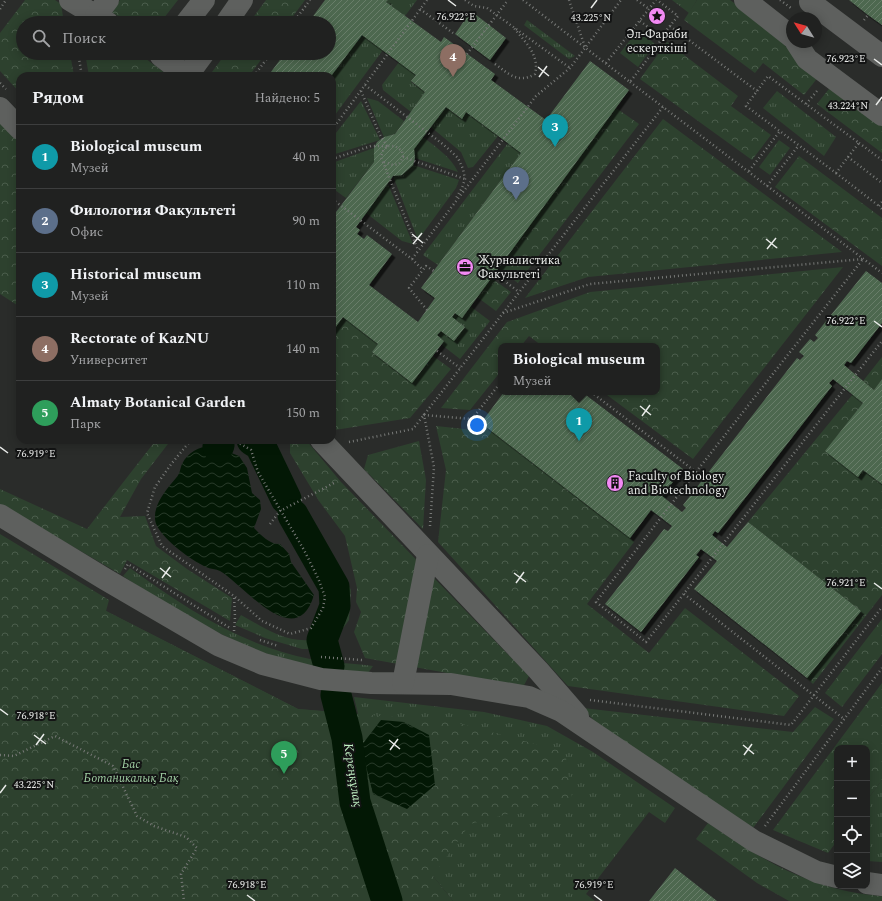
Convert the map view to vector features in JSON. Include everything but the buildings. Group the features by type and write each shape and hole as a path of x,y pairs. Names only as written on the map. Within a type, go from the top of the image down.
{"street":[{"path":"70,0 104,13"},
{"path":"191,16 204,0"},
{"path":"231,16 242,0"},
{"path":"745,0 786,32"},
{"path":"812,0 810,2 882,56"},
{"path":"800,48 807,59 882,116"},
{"path":"167,60 182,72"},
{"path":"190,72 199,60"},
{"path":"0,108 16,125"},
{"path":"325,444 538,670 589,729"},
{"path":"0,515 105,579 235,638 263,664 321,679 451,684 529,697 561,711 754,841 804,866 834,876"},
{"path":"403,683 428,555"},
{"path":"870,883 882,885"}],"path":[{"path":"0,8 6,0"},
{"path":"298,16 310,0"},
{"path":"336,124 427,0"},
{"path":"465,0 474,6 487,8 570,68"},
{"path":"467,54 508,0"},
{"path":"523,0 882,273"},
{"path":"569,0 585,48"},
{"path":"412,259 536,96 570,68 622,0"},
{"path":"637,0 649,9"},
{"path":"606,64 656,0 678,16 630,82"},
{"path":"420,9 453,33"},
{"path":"640,21 661,38"},
{"path":"495,64 516,78 523,79 535,74 537,66 536,58 511,25"},
{"path":"670,26 757,91"},
{"path":"79,60 81,72"},
{"path":"257,72 266,60"},
{"path":"882,160 768,76 746,106 882,209"},
{"path":"364,85 452,151 458,158 463,169 464,179 462,188 447,213"},
{"path":"361,90 380,135 387,146"},
{"path":"336,441 413,429 663,107"},
{"path":"749,171 780,131"},
{"path":"836,173 859,143"},
{"path":"767,186 799,145"},
{"path":"336,158 371,146 395,146 402,151 403,157 399,164 393,165 384,162"},
{"path":"387,146 381,157 418,250"},
{"path":"403,157 464,179"},
{"path":"848,157 882,183"},
{"path":"336,202 412,259 423,270"},
{"path":"879,206 882,202"},
{"path":"503,313 590,284 863,259"},
{"path":"863,259 596,602 646,642 882,341"},
{"path":"427,310 409,288 426,266 434,271"},
{"path":"494,273 519,292"},
{"path":"437,351 460,368"},
{"path":"424,415 472,419 498,386"},
{"path":"595,395 696,472"},
{"path":"424,415 434,467 428,555"},
{"path":"188,444 155,487 147,513 162,546 234,596 262,620 290,634 311,628 323,608 325,597 318,578 304,550 258,472 251,450 241,444"},
{"path":"270,524 280,511 352,474"},
{"path":"124,571 128,564 235,638"},
{"path":"684,594 844,719"},
{"path":"234,596 235,638"},
{"path":"560,696 791,725 882,607"},
{"path":"254,638 282,647"},
{"path":"314,656 323,658 362,660"},
{"path":"754,841 882,668"},
{"path":"0,755 14,756 55,736 113,766 138,816 154,826 186,837 196,848 181,874 184,901"}],"green space":[{"path":"25,0 55,0 61,4 63,16 16,16 16,60 71,60 73,72 16,72 16,89 0,71 0,33"},
{"path":"120,0 178,0 165,16 118,16 111,12"},
{"path":"266,0 305,0 293,16 254,16"},
{"path":"388,0 417,0 405,16 386,2"},
{"path":"672,0 697,0 689,13"},
{"path":"697,0 730,0 786,41 786,48 794,48 819,76 804,95 763,63 755,73 684,20"},
{"path":"527,20 575,56 569,59 524,25"},
{"path":"638,30 655,44 638,67 620,53"},
{"path":"362,35 383,50 336,114 336,72 334,72"},
{"path":"667,42 738,96 731,106 771,135 752,160 640,79"},
{"path":"86,60 147,60 164,72 88,72"},
{"path":"221,60 261,60 252,72 212,72"},
{"path":"399,62 416,75 411,82 425,92 411,112 383,90 382,85"},
{"path":"832,85 882,122 882,153 817,104"},
{"path":"777,91 836,137 824,156 763,108"},
{"path":"367,98 378,101 404,121 395,134 384,137"},
{"path":"361,101 380,140 336,154 336,133"},
{"path":"446,107 461,119 466,112 498,136 473,167 468,168 461,152 431,127"},
{"path":"616,108 639,124 518,283 498,268"},
{"path":"663,119 842,252 588,277 525,298"},
{"path":"0,120 16,137 16,304 0,294"},
{"path":"423,137 451,161 458,172 415,158 414,149"},
{"path":"779,140 790,148 770,175 759,167"},
{"path":"508,143 521,153 438,265 423,255"},
{"path":"374,148 374,162 346,198 336,191 336,162"},
{"path":"799,156 882,218 882,266 775,187"},
{"path":"413,165 459,180 456,188 418,240 393,176 403,175"},
{"path":"388,184 413,244 402,241 366,213"},
{"path":"843,267 693,459 607,395 660,395 660,343 538,343 529,336 523,343 498,343 498,375 470,410 441,408 507,322 590,292"},
{"path":"491,278 511,292 496,311 477,297"},
{"path":"470,306 490,321 460,359 442,345 444,341 437,335 441,331 454,341 465,327 452,317 455,313"},
{"path":"343,317 378,344 372,352 412,383 433,356 451,369 410,418 336,430 336,327"},
{"path":"882,357 882,379 874,390 863,381"},
{"path":"853,394 863,403 826,451 858,476 863,470 882,484 882,595 813,684 807,678 860,611 748,522"},
{"path":"481,423 634,542 587,604 649,653 685,608 799,696 784,716 568,686 438,542 446,470 436,426 474,430"},
{"path":"419,441 426,480 423,529 364,469 368,455"},
{"path":"153,444 168,444 141,479 120,517 145,516 156,546 187,569 232,598 230,621 127,560 120,574 0,504 0,489 87,529"},
{"path":"251,444 268,444 284,464 294,500 283,507"},
{"path":"290,444 309,444 341,482 529,676 523,687 365,658 354,632 361,612 356,602 357,588 345,536 319,501 290,453"},
{"path":"296,508 340,569 351,590 349,620 328,649 302,649 265,638 235,625 241,615 283,637 311,640 328,610 328,589 287,513"},
{"name":"Бас Ботаникалық Бақ","path":"0,534 109,600 106,611 298,709 454,722 565,752 572,797 470,824 433,876 453,901 0,901"},
{"path":"130,568 193,611 238,635 261,645 310,659 373,666 368,673 328,670 288,661 250,647 213,630 136,585 123,576"},
{"name":"Бас Ботаникалық Бақ","path":"106,611 298,709 358,714 354,697 484,712 547,726 593,752 675,808 665,823 649,812 586,894 595,901 453,901 433,876 0,901"},
{"path":"882,619 882,654 842,707 825,693"},
{"path":"882,683 882,780 870,796 870,745 836,745"},
{"path":"815,707 834,719 753,828 596,723 583,708 793,732"},
{"path":"834,748 834,845 828,853 773,830"},
{"path":"882,780 882,862 870,861 870,796"},
{"path":"708,823 749,850 790,872 834,889 882,896 882,901 789,901 757,883 696,839"}],"water":[{"path":"211,445 239,456 247,468 252,493 260,500 261,509 254,528 272,543 280,544 289,554 291,562 314,595 306,611 295,618 283,617 269,610 220,571 206,567 193,560 172,544 157,526 155,513 157,507 163,494 178,475 184,460 194,451"},
{"path":"381,720 404,722 429,735 435,785 407,809 373,794 361,746"}],"waterway":[{"name":"Кереңқұлақ","path":"258,444 286,499"},
{"name":"Кереңқұлақ","path":"293,515 334,587 335,606 322,640 329,666"},
{"name":"Кереңқұлақ","path":"336,695 347,738 355,802 387,901"}],"place":[{"name":"Әл-Фараби ескерткіші","path":"657,16"},
{"name":"Rectorate of KazNU","path":"453,77"},
{"name":"Historical museum","path":"555,147"},
{"name":"Филология Факультеті","path":"516,200"},
{"name":"Журналистика Факультеті","path":"465,267"},
{"name":"Biological museum","path":"579,441"},
{"name":"Faculty of Biology and Biotechnology","path":"615,483"},
{"name":"Almaty Botanical Garden","path":"284,774"}]}
